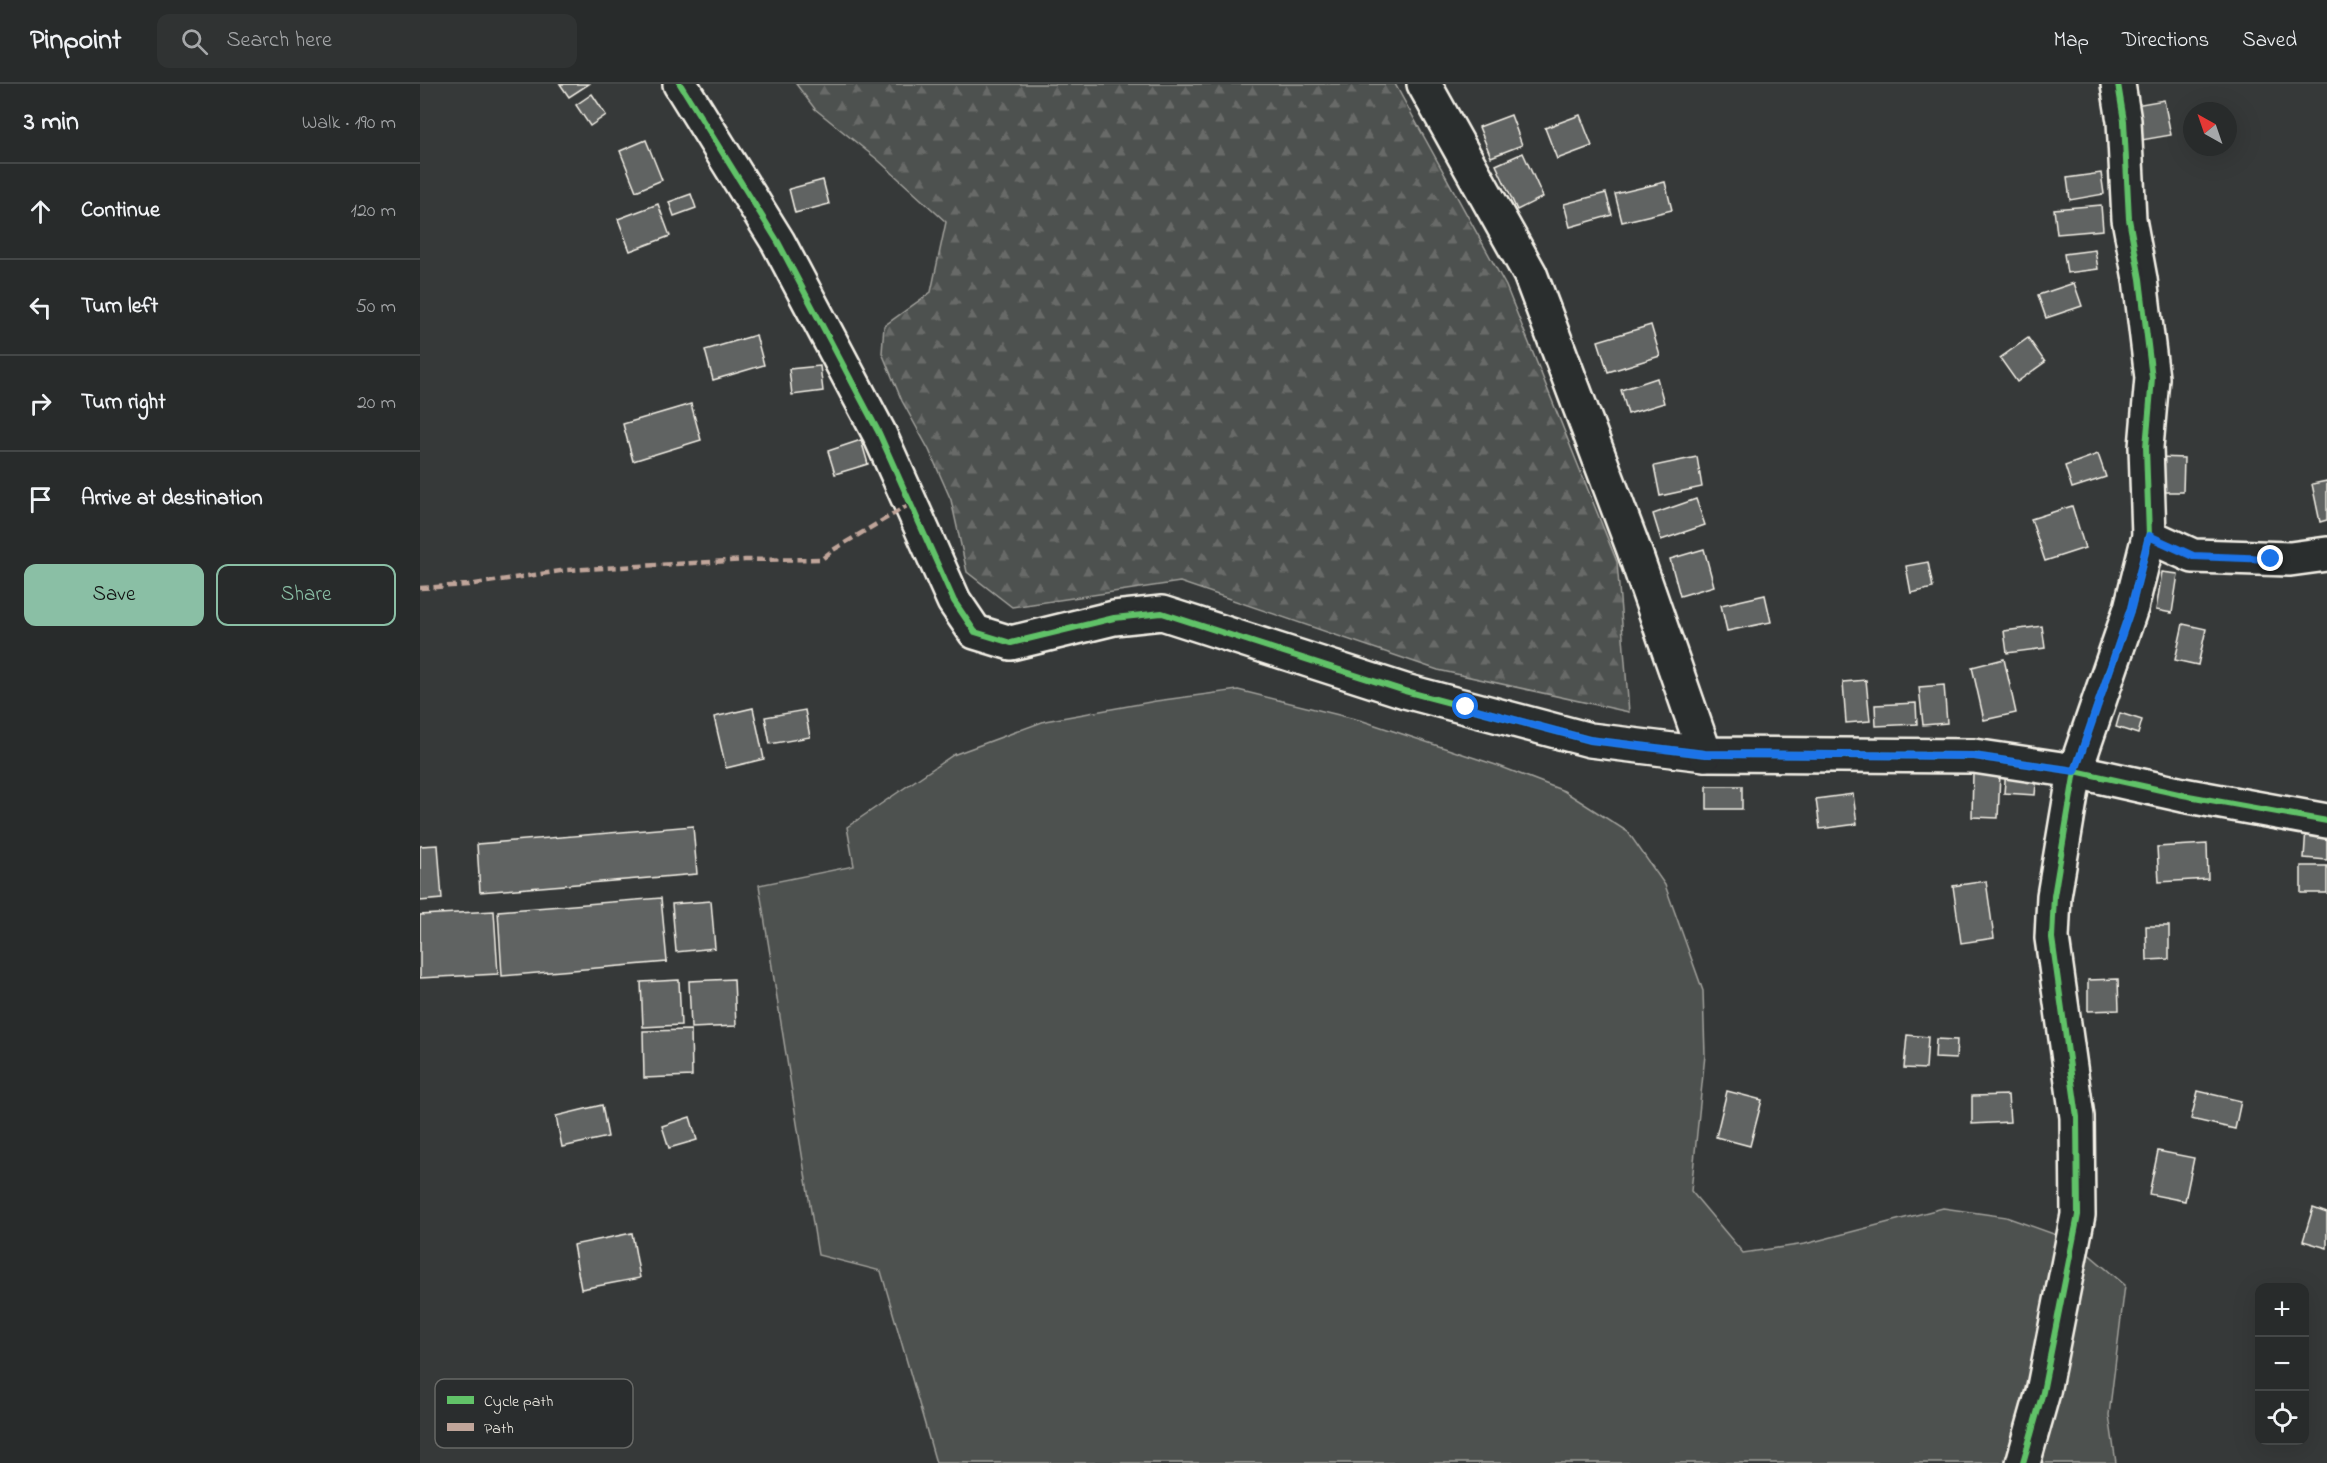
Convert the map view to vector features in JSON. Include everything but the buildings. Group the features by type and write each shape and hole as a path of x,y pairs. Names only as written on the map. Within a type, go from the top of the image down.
{"street":[{"path":"680,84 778,242 879,433 954,601 975,632 1011,643 1114,618 1161,613 1405,691 1590,740 1705,754 1974,756 2075,771 2183,795 2327,821"},
{"path":"1424,84 1530,274 1634,550 1705,754"},
{"path":"2023,1463 2043,1392 2078,1215 2077,1117 2052,938 2054,896 2075,771 2131,608 2149,536 2146,447 2152,378 2140,279 2129,219 2124,121 2118,84"},
{"path":"2149,536 2193,556 2290,559 2327,555"}],"green space":[{"path":"796,84 1395,84 1506,286 1617,562 1629,712 1438,670 1180,582 1012,607 967,572 951,500 929,450 902,401 882,353 884,326 931,292 946,222 878,160 815,109"},
{"path":"1238,690 1363,721 1499,766 1564,791 1628,832 1665,885 1703,991 1705,1055 1691,1191 1743,1253 1805,1244 1943,1208 2006,1217 2073,1241 2125,1285 2109,1415 2116,1463 936,1463 881,1271 818,1255 759,885 854,866 847,827 953,755 1045,721 1156,701"}],"marked path":[{"path":"420,588 468,585 567,570 745,560 822,559 833,550 910,504"}],"cycle path":[{"path":"680,84 778,242 879,433 954,601 975,632 1011,643 1114,618 1162,613 1405,691 1590,740 1705,754 1974,756 2075,771 2183,795 2327,821"},
{"path":"2023,1463 2043,1392 2078,1215 2077,1117 2052,938 2054,896 2075,771 2131,608 2149,536 2146,447 2152,378 2140,279 2129,219 2124,121 2118,84"}],"route":[{"path":"1466,707 1590,740 1705,754 1974,756 2075,771 2131,608 2149,536 2193,556 2271,559"}]}
